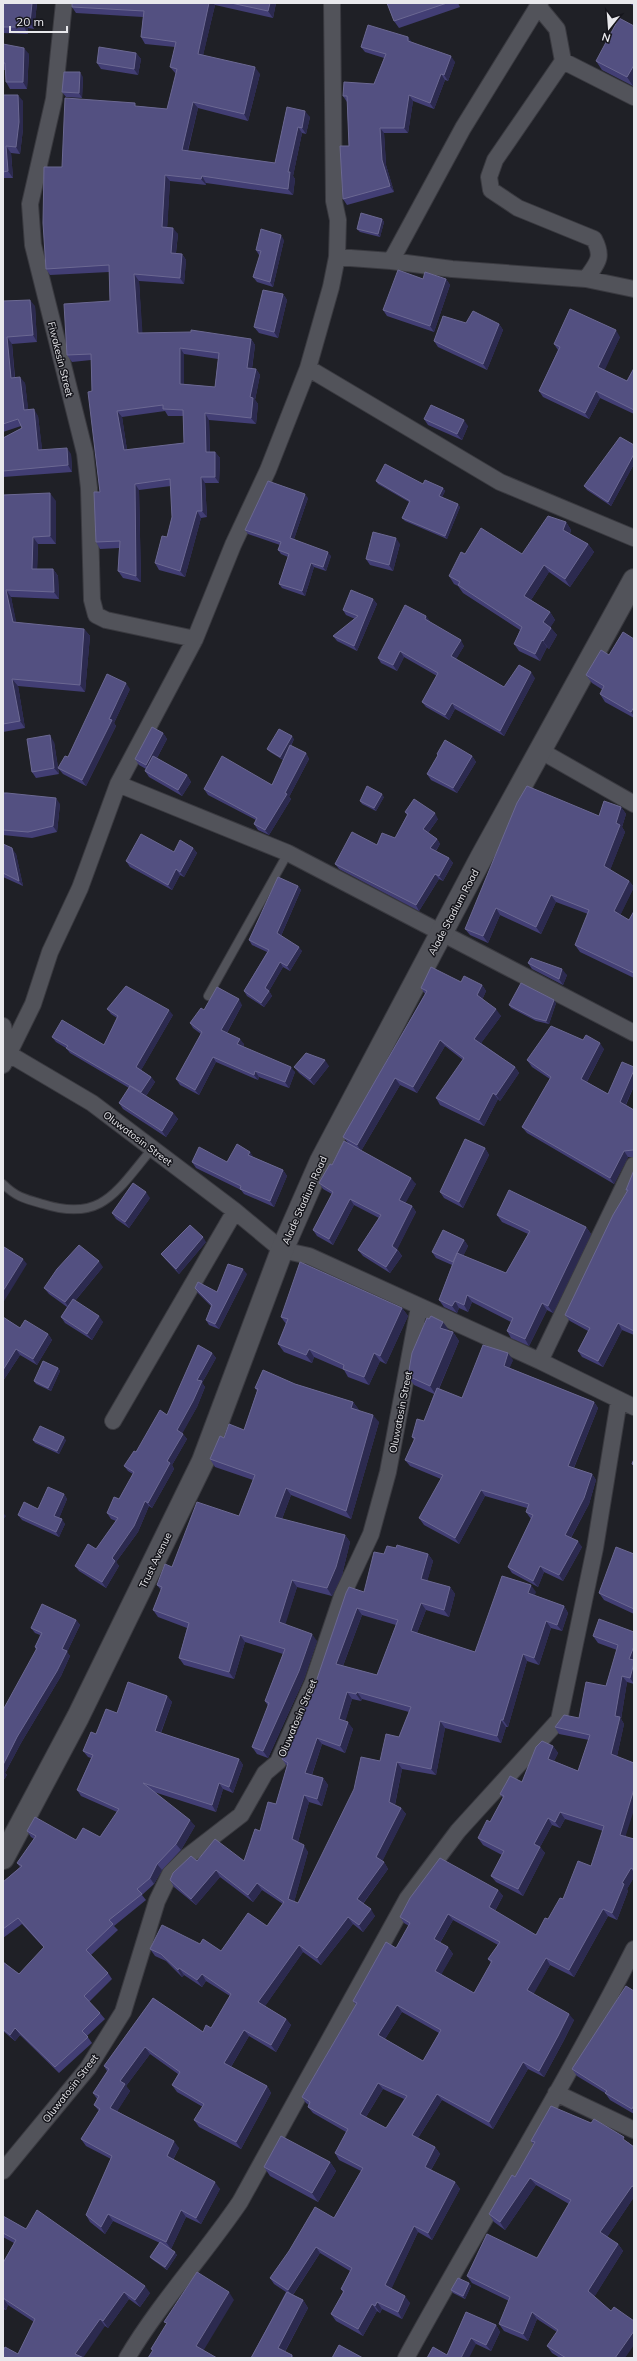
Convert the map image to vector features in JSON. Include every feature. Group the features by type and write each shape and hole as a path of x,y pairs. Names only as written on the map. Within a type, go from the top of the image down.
{"street":[{"name":"Fiwakesin Street","path":"64,3 54,99 30,204 33,245 85,453 89,488 92,600 96,615 106,620 196,639"},
{"path":"6,1059 33,1004 50,952 80,888 118,784 196,639 233,545 268,470 308,368 331,287 337,257 338,220 334,201 332,3"},
{"path":"391,261 463,128 539,4 557,29 563,61 495,160 489,177 491,190 518,208 594,239 599,250 599,259 586,279"},
{"path":"563,61 634,97"},
{"path":"337,257 391,261 452,269 586,279 634,290"},
{"path":"308,368 500,482 634,538"},
{"name":"Alade Stadium Road","path":"282,1250 321,1160 634,580"},
{"path":"541,751 634,804"},
{"path":"118,784 288,853 443,932 634,1033"},
{"path":"3,1026 6,1059"},
{"name":"Oluwatosin Street","path":"6,1059 92,1103 152,1150 235,1211 282,1250"},
{"path":"540,1361 634,1165"},
{"path":"113,1421 235,1211"},
{"path":"282,1250 309,1256 540,1361 634,1407"},
{"name":"Trust Avenue","path":"3,1858 78,1717 203,1461 282,1250"},
{"name":"Oluwatosin Street","path":"3,2171 88,2068 123,2012 157,1901 170,1874 188,1856 241,1814 266,1773 278,1762 312,1682 342,1596 371,1534 388,1472 419,1307"},
{"path":"127,2358 142,2332 211,2245 240,2202 407,1899 458,1832 559,1720 595,1548 619,1400"},
{"path":"406,2358 470,2241 598,2021 634,1949"},
{"path":"556,2093 634,2130"}],"lane":[{"path":"208,996 288,853"},
{"path":"3,1184 15,1196 56,1208 87,1210 111,1198 152,1150"}],"building":[{"path":"3,3 32,3 30,23 23,22 24,27 3,27"},
{"path":"72,3 209,3 198,54 255,67 244,114 193,102 182,150 275,163 287,107 305,111 302,128 298,127 288,172 290,172 288,189 202,176 201,179 165,175 162,227 173,228 171,253 182,254 180,278 134,274 138,333 191,332 191,330 251,339 247,368 256,369 250,397 253,398 251,418 205,413 206,452 215,452 215,477 201,477 202,511 197,511 180,571 155,563 162,536 167,537 172,517 170,479 135,484 136,576 118,571 120,541 96,542 94,492 100,492 88,392 92,391 91,354 67,355 64,304 110,301 109,265 46,269 43,223 44,167 62,167 65,98 135,103 135,106 167,109 177,69 170,67 176,42 141,37 144,11 72,7","holes":["180,348 219,353 215,387 180,384","163,405 163,409 183,410 184,443 124,450 117,411"]},
{"path":"231,3 270,3 268,11"},
{"path":"387,3 447,3 394,21"},
{"path":"619,18 634,26 634,65 627,77 596,61"},
{"path":"368,25 408,37 408,41 451,56 444,75 441,74 430,103 409,95 404,128 380,128 382,160 390,186 343,199 340,146 349,146 347,96 343,96 344,82 374,84 386,54 361,47"},
{"path":"3,44 24,48 23,82 6,82 5,63 3,63"},
{"path":"99,47 136,53 134,69 97,63"},
{"path":"64,72 80,72 79,93 62,92"},
{"path":"3,95 18,95 19,122 16,147 6,146 8,171 3,172"},
{"path":"361,213 382,219 378,234 357,229"},
{"path":"261,229 281,235 270,282 253,277 261,251 256,250"},
{"path":"398,270 423,279 425,272 446,279 430,326 383,310"},
{"path":"263,290 283,294 274,332 254,327"},
{"path":"30,300 33,335 7,337 11,378 20,377 24,410 34,409 38,450 67,448 68,465 3,471 3,438 22,428 18,419 3,424 3,301"},
{"path":"570,309 616,330 598,367 627,381 634,368 634,410 596,391 585,413 539,391 560,347 554,344"},
{"path":"473,311 499,324 483,364 434,341 443,316 466,323"},
{"path":"431,405 464,420 457,434 424,419"},
{"path":"620,437 634,445 634,454 608,502 584,486"},
{"path":"385,464 423,484 425,480 443,488 439,496 458,504 445,536 402,518 410,501 376,481"},
{"path":"268,481 305,494 290,538 328,552 323,567 311,563 302,591 279,584 289,554 278,550 281,542 245,530"},
{"path":"50,493 50,536 33,537 32,569 53,569 54,592 6,590 13,622 84,629 80,685 12,679 20,721 3,724 3,495"},
{"path":"548,516 566,522 563,530 588,544 565,579 544,565 524,596 550,612 543,622 551,628 543,641 542,640 535,654 514,644 522,627 458,585 460,582 449,576 461,552 465,554 481,528 522,554"},
{"path":"373,532 396,538 389,565 366,559"},
{"path":"351,590 373,599 354,646 333,636 358,616 343,610"},
{"path":"405,605 426,616 425,619 461,640 451,656 504,687 519,665 531,672 500,731 452,703 445,715 422,702 438,673 400,651 393,665 378,658"},
{"path":"623,632 634,639 634,707 631,712 600,694 604,686 586,675 601,650 609,655"},
{"path":"107,674 126,683 109,719 112,720 82,780 58,768 65,756 68,757"},
{"path":"152,727 163,733 146,765 135,759"},
{"path":"279,729 292,736 280,757 267,749"},
{"path":"50,735 54,768 32,772 27,739"},
{"path":"445,740 472,756 453,788 427,774"},
{"path":"290,745 306,753 285,793 287,794 265,830 254,824 257,818 204,789 222,756 272,785"},
{"path":"153,756 187,775 178,790 145,771"},
{"path":"367,786 382,794 374,808 360,801"},
{"path":"527,786 599,816 604,801 621,807 616,823 620,825 604,866 629,881 614,911 629,920 634,911 634,973 575,945 589,910 551,895 536,927 496,908 483,936 465,929 517,803"},
{"path":"3,793 56,798 53,826 28,832 3,830"},
{"path":"414,799 435,813 423,829 437,839 430,848 449,858 439,876 435,874 416,905 335,864 352,832 377,845 382,833 395,838 408,814 405,812"},
{"path":"141,834 174,852 180,840 193,848 180,872 176,869 168,885 126,861"},
{"path":"3,844 12,848 19,881 3,873"},
{"path":"278,877 298,886 277,933 299,947 287,966 280,962 265,988 269,991 261,1003 244,991 269,950 249,940"},
{"path":"531,958 562,969 559,979 528,963"},
{"path":"431,967 461,982 464,976 482,985 477,995 496,1009 474,1039 515,1067 496,1095 493,1093 479,1120 436,1098 464,1058 440,1040 413,1087 395,1078 357,1145 343,1137 427,991 421,988"},
{"path":"521,983 554,1000 546,1021 534,1018 509,1005"},
{"path":"126,986 169,1010 136,1067 151,1077 141,1092 66,1048 68,1046 52,1037 62,1020 104,1045 118,1016 107,1009"},
{"path":"217,987 239,999 221,1030 240,1039 237,1044 291,1067 285,1082 255,1071 254,1075 213,1057 195,1090 176,1079 202,1032 190,1023 201,1008 204,1010"},
{"path":"551,1026 583,1040 586,1035 600,1043 581,1079 608,1094 622,1062 634,1067 620,1102 634,1110 634,1151 624,1151 610,1178 522,1127 551,1077 527,1060"},
{"path":"306,1053 325,1060 310,1079 294,1067"},
{"path":"130,1086 173,1113 162,1131 119,1103"},
{"path":"465,1139 485,1148 459,1202 440,1192"},
{"path":"344,1141 411,1178 399,1200 412,1206 392,1246 397,1250 386,1267 358,1250 381,1215 350,1199 329,1239 313,1230 333,1192 319,1183 330,1164 332,1165"},
{"path":"237,1144 250,1152 248,1155 283,1170 270,1201 240,1189 241,1186 192,1162 199,1147 227,1162"},
{"path":"634,1170 634,1331 618,1323 598,1361 578,1351 590,1328 565,1315 613,1215 628,1190 626,1190"},
{"path":"133,1183 146,1192 125,1222 112,1213"},
{"path":"509,1190 586,1227 548,1306 542,1303 525,1339 507,1331 513,1318 467,1295 464,1305 455,1301 452,1306 439,1300 457,1253 506,1273 530,1231 497,1215"},
{"path":"190,1225 203,1237 176,1269 161,1254"},
{"path":"443,1230 464,1240 453,1262 432,1252"},
{"path":"79,1245 99,1261 65,1302 44,1288 57,1269"},
{"path":"4,1247 23,1259 3,1291 3,1249"},
{"path":"300,1262 402,1308 380,1356 374,1353 364,1377 343,1369 344,1365 309,1349 306,1355 278,1344 288,1319 281,1317"},
{"path":"228,1264 243,1269 215,1324 206,1320 212,1305 195,1288 198,1282 217,1292"},
{"path":"73,1299 99,1316 87,1334 61,1317"},
{"path":"431,1316 443,1322 440,1328 453,1332 430,1386 408,1376 412,1353 427,1318 429,1319"},
{"path":"3,1317 20,1328 25,1320 48,1334 33,1359 16,1349 3,1370"},
{"path":"198,1345 212,1353 197,1380 202,1381 193,1401 177,1430 183,1434 167,1461 170,1463 148,1503 145,1501 134,1526 112,1558 115,1561 102,1582 75,1566 88,1544 96,1549 118,1518 107,1513 114,1497 119,1499 134,1472 124,1466 134,1451 136,1452 160,1410 167,1415"},
{"path":"483,1345 508,1353 504,1366 594,1402 568,1466 592,1474 584,1498 565,1535 578,1541 559,1575 540,1566 533,1581 508,1567 533,1515 526,1512 529,1504 481,1490 455,1538 419,1518 443,1475 405,1460 415,1438 412,1437 417,1419 424,1421 437,1388 462,1398"},
{"path":"43,1361 58,1368 48,1388 34,1381"},
{"path":"263,1370 295,1384 353,1402 351,1408 373,1415 346,1511 286,1488 275,1517 345,1535 336,1567 327,1588 292,1580 279,1622 312,1634 299,1671 263,1751 252,1747 269,1703 265,1701 285,1649 240,1635 229,1672 179,1658 189,1623 153,1610 162,1587 157,1585 165,1564 172,1567 197,1502 239,1516 255,1475 210,1459 220,1436 224,1438 229,1424 244,1430 258,1389 255,1388"},
{"path":"40,1426 64,1437 57,1451 33,1440"},
{"path":"48,1487 64,1494 54,1516 62,1519 56,1532 18,1515 24,1502 38,1509"},
{"path":"397,1545 428,1554 421,1579 450,1587 444,1610 421,1603 411,1631 475,1652 502,1576 531,1585 528,1593 564,1606 557,1625 546,1621 534,1658 523,1654 497,1736 440,1721 431,1769 397,1762 389,1802 401,1808 376,1857 384,1862 357,1899 371,1909 359,1925 348,1917 317,1958 299,1945 258,2002 286,2019 271,2045 244,2030 224,2063 267,2086 236,2142 194,2120 204,2104 172,2085 180,2072 145,2047 120,2081 125,2084 110,2108 174,2141 167,2156 215,2182 196,2218 181,2210 166,2242 108,2214 101,2227 86,2215 112,2156 81,2139 100,2109 94,2105 99,2096 93,2093 109,2069 104,2066 153,1998 203,2032 206,2025 211,2028 231,1994 202,1974 197,1980 179,1968 178,1970 161,1954 150,1949 162,1925 200,1944 203,1939 221,1951 248,1913 267,1926 284,1902 257,1883 248,1895 216,1870 191,1899 170,1880 173,1873 191,1856 197,1861 215,1839 244,1861 255,1829 260,1831 268,1802 276,1804 288,1763 282,1759 317,1679 346,1593 349,1587 364,1592 374,1552 384,1554 387,1546 396,1548","holes":["357,1608 398,1620 377,1675 336,1664","347,1692 356,1694 357,1692 411,1707 399,1737 386,1734 380,1761 361,1757 354,1789 298,1903 288,1899 304,1845 292,1839 304,1795 317,1799 323,1778 305,1773 317,1738 340,1746 348,1722 339,1719"]},
{"path":"616,1547 634,1554 634,1609 599,1593"},
{"path":"42,1604 76,1620 62,1649 67,1651 57,1671 17,1737 3,1765 3,1710 37,1648 35,1647 42,1633 31,1628"},
{"path":"599,1619 634,1632 634,1646 629,1659 634,1660 634,1663 630,1678 622,1676 615,1716 620,1717 611,1754 634,1763 634,1789 620,1835 634,1839 634,1870 631,1868 622,1883 624,1884 612,1913 603,1909 569,1970 546,1958 527,1990 569,2014 539,2071 523,2062 489,2122 437,2094 412,2135 435,2147 425,2167 455,2182 428,2233 414,2226 385,2285 405,2296 398,2312 377,2302 375,2306 372,2304 358,2329 331,2314 344,2291 341,2289 352,2268 316,2247 288,2290 270,2278 289,2251 315,2207 334,2218 363,2168 335,2153 348,2129 308,2107 310,2102 302,2097 357,2003 353,2001 386,1942 396,1948 410,1923 400,1917 410,1898 440,1858 498,1890 489,1907 536,1935 545,1918 548,1919 560,1898 563,1899 578,1861 591,1866 604,1826 560,1812 555,1822 548,1818 534,1844 540,1847 518,1889 491,1876 504,1851 478,1838 487,1820 490,1822 504,1796 500,1794 510,1776 522,1782 536,1747 542,1741 553,1746 548,1759 578,1771 590,1735 555,1727 564,1715 579,1718 586,1682 606,1686 618,1645 593,1636","holes":["448,1914 500,1942 488,1959 492,1961 474,1993 435,1971 448,1947 434,1939","397,2005 441,2030 423,2061 378,2035","378,2083 407,2096 386,2128 360,2114"]},
{"path":"128,1682 167,1696 155,1731 239,1759 229,1787 219,1783 212,1805 143,1783 190,1820 176,1844 157,1864 150,1878 137,1889 142,1894 109,1920 113,1924 86,1950 108,1973 84,1996 100,2013 82,2031 88,2037 55,2067 15,2028 10,2035 3,2029 3,1962 19,1974 44,1947 18,1918 3,1929 3,1882 22,1866 17,1863 36,1836 27,1831 35,1817 76,1840 83,1828 100,1837 119,1809 77,1790 93,1755 83,1751 91,1732 96,1734 106,1709 117,1713"},
{"path":"626,1986 634,1991 634,2105 632,2109 605,2093 607,2091 572,2069"},
{"path":"551,2106 591,2123 594,2119 624,2137 623,2139 634,2147 634,2187 632,2186 600,2232 618,2244 588,2291 611,2311 614,2307 634,2321 634,2331 615,2358 566,2358 547,2346 558,2330 532,2312 523,2334 499,2324 510,2297 467,2276 487,2234 537,2258 571,2200 530,2178 500,2222 489,2214 512,2175 515,2177 535,2142 531,2141"},
{"path":"281,2136 330,2162 312,2193 264,2167"},
{"path":"37,2210 145,2286 135,2300 124,2292 103,2321 100,2319 75,2354 84,2358 3,2358 3,2351 5,2347 18,2354 35,2319 3,2298 3,2263 16,2240 3,2233 3,2216 26,2229"},
{"path":"160,2242 175,2252 165,2267 150,2257"},
{"path":"197,2272 229,2292 196,2346 217,2358 148,2358 153,2350 151,2349 167,2323 164,2322"},
{"path":"458,2278 469,2283 463,2296 451,2290"},
{"path":"287,2292 303,2300 278,2348 292,2355 291,2358 251,2358"},
{"path":"466,2312 496,2325 486,2345 471,2338 461,2358 427,2358 433,2347 447,2355"},
{"path":"339,2345 363,2358 332,2358"}]}
